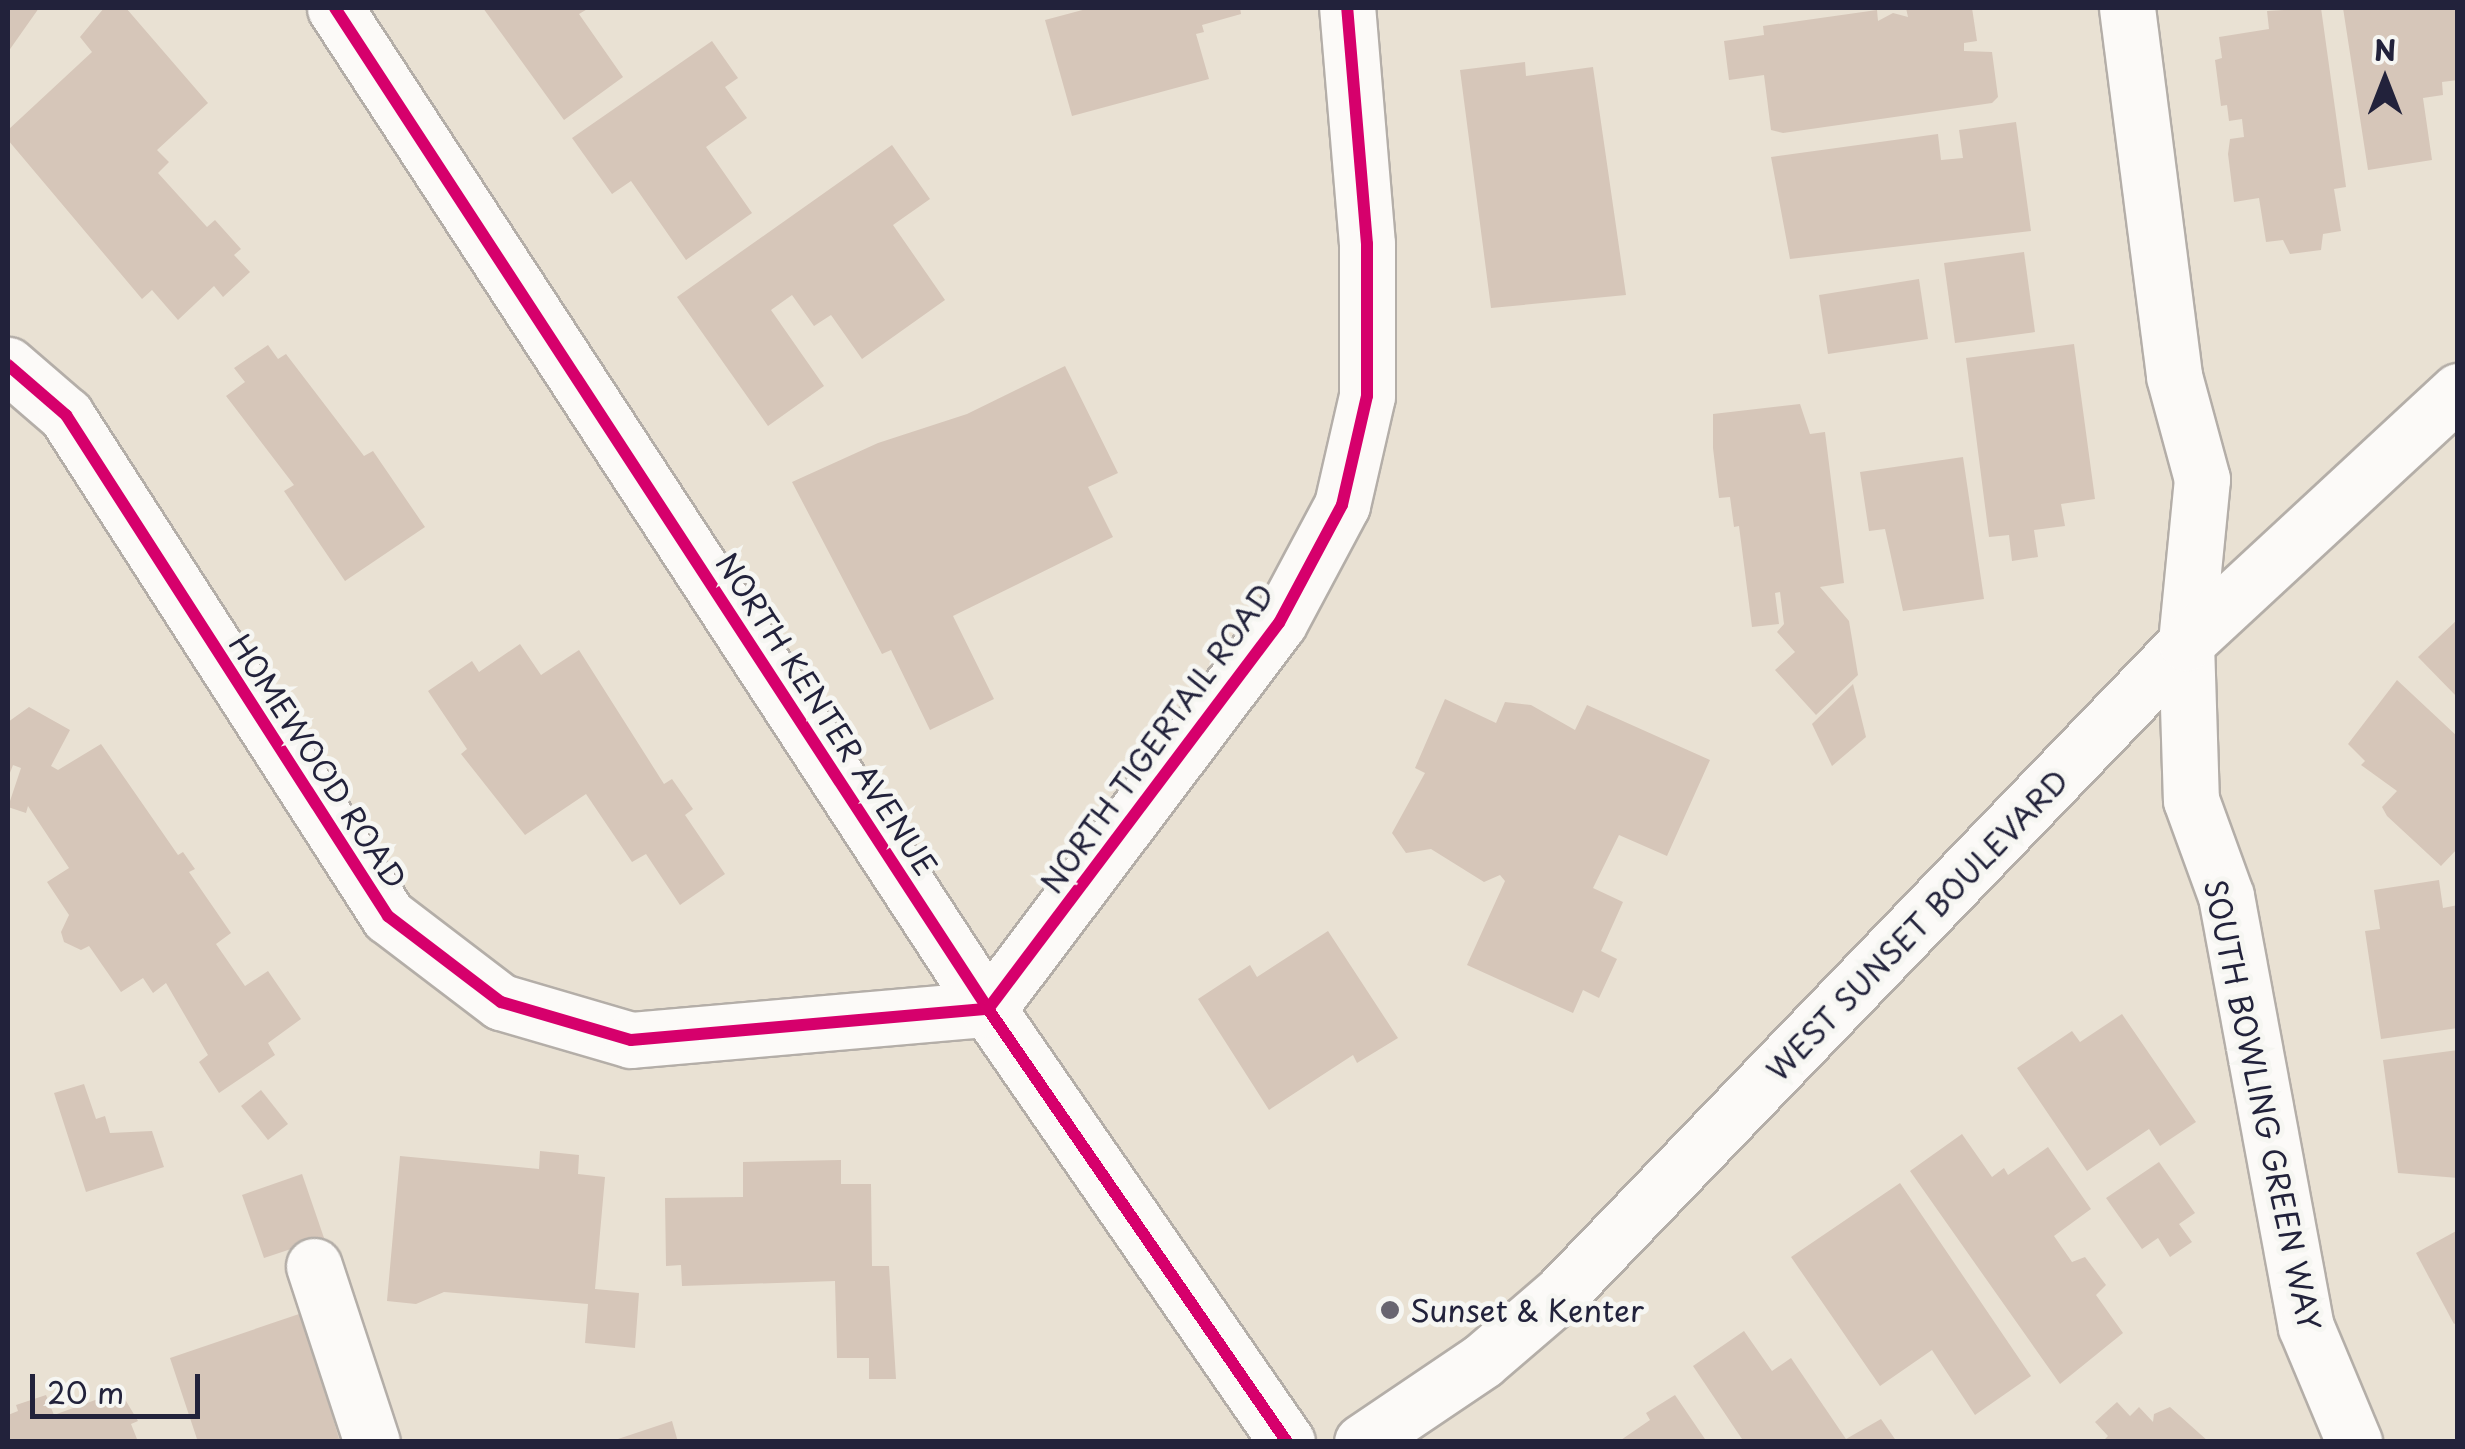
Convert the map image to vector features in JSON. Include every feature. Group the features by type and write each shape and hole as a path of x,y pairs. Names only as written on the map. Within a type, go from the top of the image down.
{"street":[{"name":"NORTH KENTER AVENUE","path":"335,8 988,1009 1288,1442"},
{"name":"NORTH TIGERTAIL ROAD","path":"988,1009 1278,623 1342,504 1367,396 1367,244 1348,8"},
{"name":"SOUTH BOWLING GREEN WAY","path":"2127,8 2174,376 2202,479 2186,643 2194,818 2226,896 2306,1327 2354,1442"},
{"name":"HOMEWOOD ROAD","path":"8,366 66,416 388,916 501,1002 631,1040 988,1009"},
{"name":"WEST SUNSET BOULEVARD","path":"1362,1442 1482,1361 1560,1294 2186,643 2458,390"},
{"path":"314,1266 372,1442"}],"building":[{"path":"8,8 39,8 8,52"},
{"path":"104,8 126,8 208,103 157,150 169,162 158,173 207,227 215,220 241,249 234,255 250,272 223,297 214,286 178,320 152,290 142,299 8,140 8,130 92,52 80,37"},
{"path":"483,8 589,8 579,14 623,77 564,120"},
{"path":"1090,8 1240,8 1241,14 1202,25 1204,32 1196,34 1209,79 1072,116 1045,20"},
{"path":"1906,8 1972,8 1977,41 1964,43 1964,51 1992,52 1998,97 1992,103 1783,133 1771,130 1764,75 1729,80 1724,41 1764,35 1763,26 1877,10 1878,21 1893,13 1908,17"},
{"path":"2321,8 2346,187 2334,189 2341,231 2323,234 2321,250 2290,254 2283,240 2266,242 2259,198 2234,202 2228,154 2230,139 2244,137 2242,119 2229,121 2227,105 2221,106 2215,60 2222,58 2219,37 2269,29 2267,11"},
{"path":"2343,8 2458,8 2458,80 2442,82 2443,95 2423,98 2432,160 2368,170"},
{"path":"712,41 738,78 725,87 747,118 706,147 752,213 686,260 631,181 612,194 572,138"},
{"path":"1525,62 1526,76 1593,67 1626,295 1491,308 1460,70"},
{"path":"2016,122 2031,231 1790,259 1771,157 1938,134 1941,160 1963,158 1959,130"},
{"path":"892,145 930,199 893,225 945,300 862,359 831,315 814,326 792,295 771,310 824,386 768,426 677,297"},
{"path":"2024,252 2035,332 1955,343 1944,263"},
{"path":"1919,279 1928,339 1828,354 1819,295"},
{"path":"2074,344 2095,499 2061,504 2065,526 2034,530 2038,557 2012,561 2009,535 1989,537 1966,358"},
{"path":"268,345 278,359 286,354 364,456 373,451 425,527 345,581 284,491 294,485 226,396 245,382 234,368"},
{"path":"1065,366 1118,473 1088,487 1113,537 953,616 994,699 930,730 891,650 882,654 792,482 878,443 967,414"},
{"path":"1800,404 1810,434 1825,432 1844,583 1820,587 1849,621 1858,675 1816,715 1775,670 1795,652 1777,632 1784,624 1780,592 1775,593 1779,624 1752,627 1739,526 1734,527 1730,497 1719,498 1713,448 1713,414"},
{"path":"1963,457 1984,599 1903,611 1885,529 1869,531 1860,472"},
{"path":"2458,619 2458,698 2418,657"},
{"path":"520,644 541,675 579,650 664,784 672,779 693,809 685,815 725,874 680,905 646,854 632,862 586,794 525,835 461,754 467,749 428,691 472,661 479,672"},
{"path":"2397,680 2458,737 2458,848 2441,866 2387,816 2382,807 2397,791 2361,765 2365,761 2348,744"},
{"path":"1853,684 1866,737 1832,766 1812,724"},
{"path":"1445,699 1496,723 1505,702 1531,705 1575,730 1587,705 1710,760 1667,856 1619,835 1593,888 1623,902 1601,951 1617,959 1599,998 1583,990 1573,1013 1467,965 1505,881 1500,875 1484,882 1431,849 1406,853 1392,833 1425,773 1415,768"},
{"path":"29,707 70,730 51,766 58,770 101,744 178,855 183,852 195,869 189,872 231,933 216,944 245,986 268,971 301,1019 268,1043 275,1055 219,1093 199,1062 208,1055 166,983 153,993 143,978 121,992 89,946 81,950 64,942 61,932 69,915 47,882 69,868 28,806 26,813 8,807 21,768 13,765 8,778 8,722"},
{"path":"2439,880 2443,908 2458,905 2458,1028 2381,1039 2365,931 2380,929 2374,890"},
{"path":"1328,931 1398,1038 1357,1063 1353,1055 1269,1110 1198,999 1250,965 1257,977"},
{"path":"2122,1014 2196,1122 2160,1146 2149,1129 2087,1171 2017,1068 2072,1031 2080,1042"},
{"path":"2458,1050 2458,1178 2398,1173 2383,1060"},
{"path":"84,1084 96,1119 105,1116 110,1133 152,1131 164,1167 86,1192 54,1093"},
{"path":"261,1090 288,1124 268,1140 241,1106"},
{"path":"1962,1134 1992,1177 2004,1168 2008,1175 2048,1147 2091,1209 2054,1236 2072,1262 2085,1257 2106,1285 2096,1295 2123,1333 2060,1384 1910,1171"},
{"path":"540,1151 579,1155 578,1174 605,1177 595,1289 639,1293 635,1348 585,1343 588,1304 444,1292 416,1304 387,1301 400,1156 539,1169"},
{"path":"841,1160 841,1184 871,1184 872,1266 889,1266 896,1379 869,1379 869,1358 837,1358 835,1281 682,1286 681,1265 666,1266 665,1198 743,1197 743,1162"},
{"path":"2159,1162 2195,1213 2179,1224 2192,1242 2170,1257 2158,1238 2142,1249 2106,1198"},
{"path":"302,1174 324,1238 264,1258 242,1195"},
{"path":"1900,1183 2031,1376 1975,1415 1932,1350 1880,1386 1791,1257"},
{"path":"2458,1230 2458,1322 2454,1324 2416,1253"},
{"path":"302,1313 340,1442 198,1442 170,1358"},
{"path":"1744,1331 1772,1371 1791,1358 1846,1439 1881,1419 1897,1442 1744,1442 1693,1366"},
{"path":"120,1391 138,1421 131,1424 137,1439 146,1442 8,1442 8,1415 18,1411 16,1405 46,1395 54,1415"},
{"path":"1675,1395 1707,1442 1618,1442 1650,1420 1646,1413"},
{"path":"2117,1402 2130,1416 2139,1407 2153,1422 2154,1414 2170,1407 2209,1442 2102,1442 2108,1436 2095,1422"},
{"path":"672,1421 678,1442 612,1442 612,1441"}],"cycle path":[{"path":"335,8 988,1009 1287,1442"},
{"path":"8,365 66,415 388,916 501,1002 631,1040 988,1009 1279,623 1342,505 1367,396 1367,244 1347,8"}],"place":[{"name":"Sunset & Kenter","path":"1390,1310"}]}
